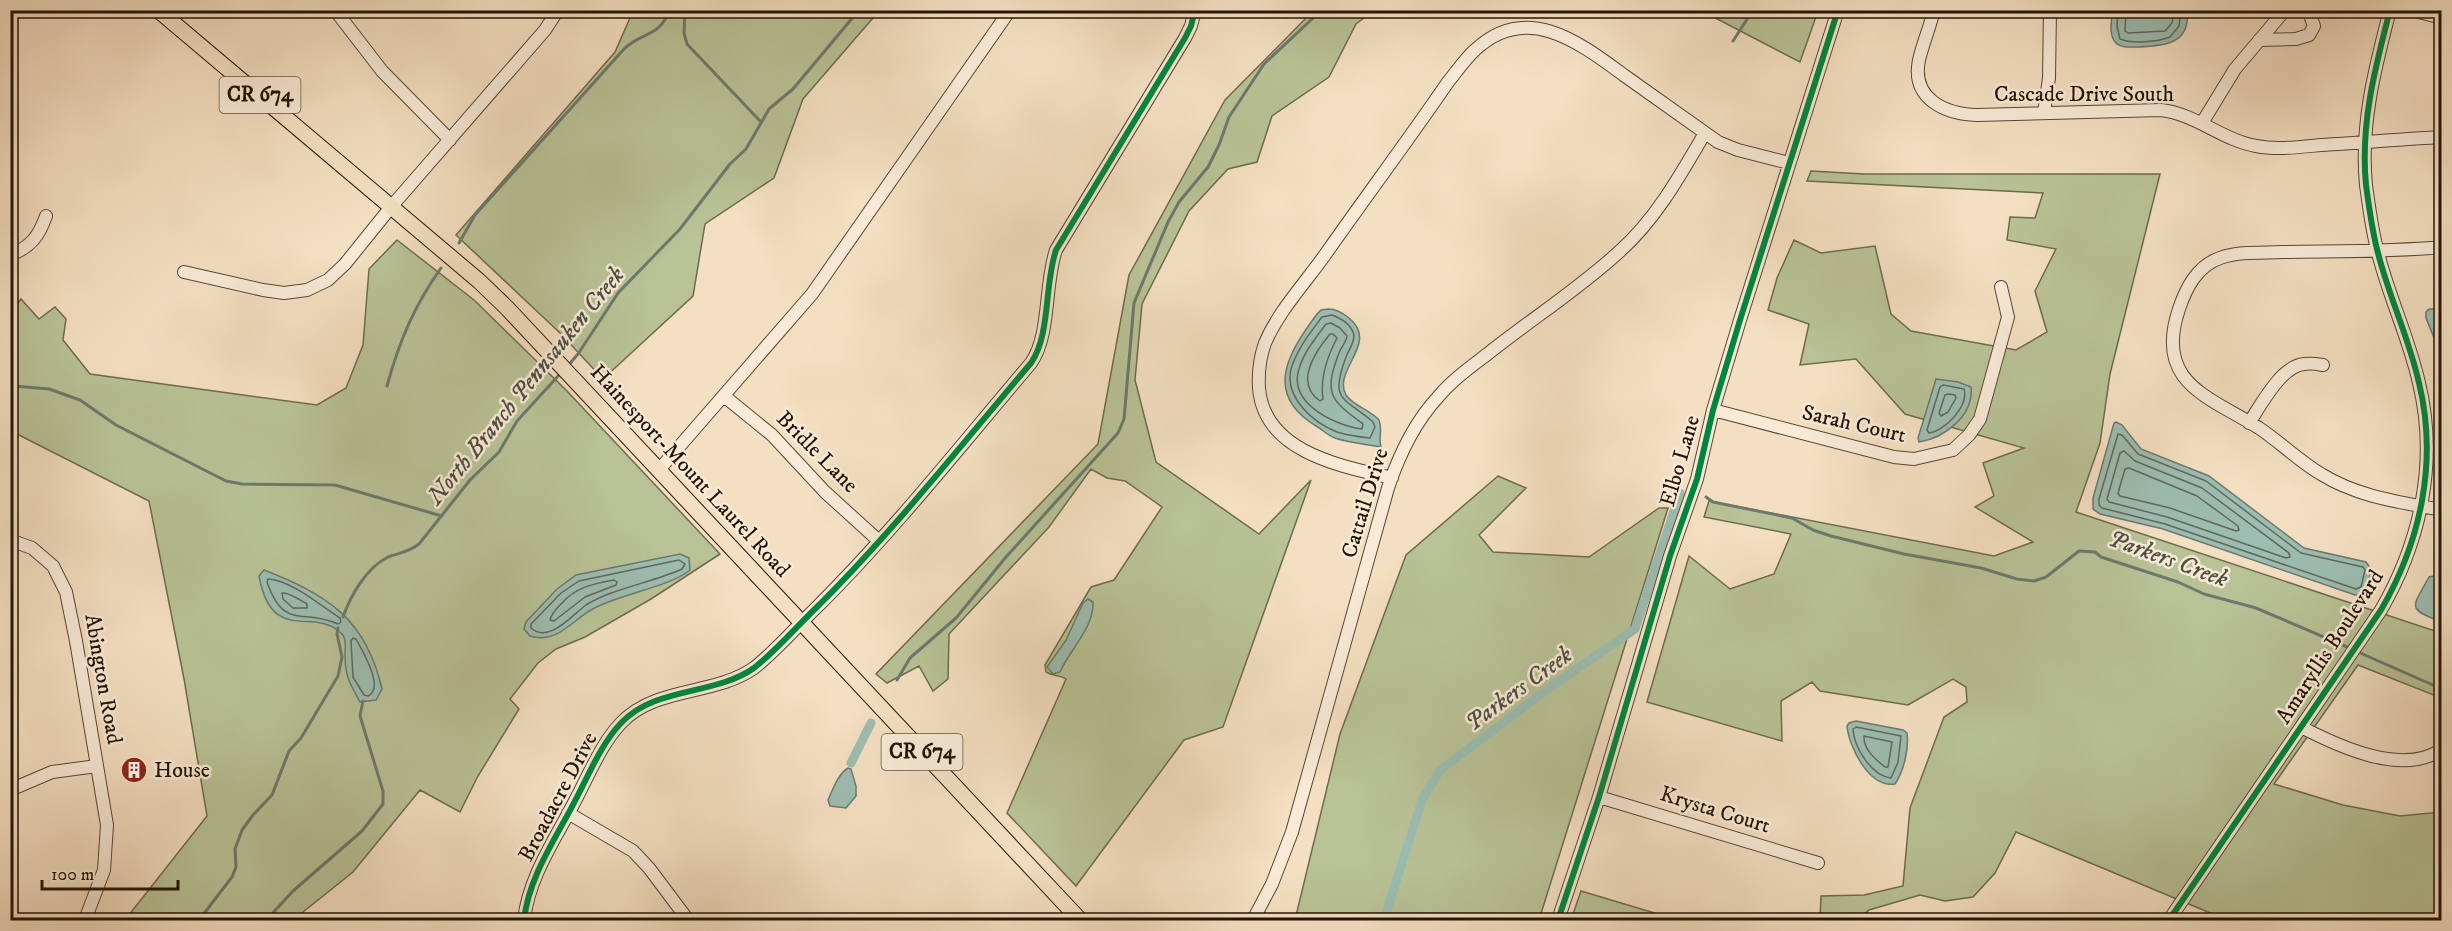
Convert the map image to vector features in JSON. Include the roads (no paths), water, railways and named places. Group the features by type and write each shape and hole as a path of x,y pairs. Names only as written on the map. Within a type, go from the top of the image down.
{"main road":[{"name":"Hainesport-Mount Laurel Road","path":"158,10 479,281 558,362 1080,921"}],"street":[{"path":"335,10 387,76 450,140"},
{"path":"184,272 273,291 295,292 318,286 337,272 545,30 558,10"},
{"path":"658,471 812,294 1010,10"},
{"name":"Broadacre Drive","path":"524,921 533,880 605,745 622,722 633,713 658,700 716,685 754,668 852,572 1038,353 1042,342 1047,284 1056,250 1185,38 1195,10"},
{"name":"Elbo Lane","path":"1558,921 1599,797 1670,556 1697,479 1713,410 1838,10"},
{"name":"Cascade Drive South","path":"1934,10 1918,70 1923,89 1936,105 1945,110 1966,115 2162,110 2184,115 2236,140 2258,146 2279,148 2442,137"},
{"path":"2044,113 2049,78 2050,10"},
{"path":"2202,123 2230,77 2284,10"},
{"path":"2259,40 2296,39 2308,35 2314,26 2310,15 2305,10"},
{"name":"Amaryllis Boulevard","path":"2169,921 2388,596 2408,553 2421,507 2428,452 2425,409 2411,352 2377,250 2366,183 2365,144 2370,86 2390,10"},
{"path":"2411,10 2442,18"},
{"path":"1392,478 1314,455 1292,444 1283,436 1271,423 1263,406 1259,381 1261,354 1281,317 1466,59 1485,41 1509,31 1534,28 1560,33 1584,47 1718,142 1738,150 1789,163"},
{"name":"Cattail Drive","path":"1252,921 1272,884 1292,832 1392,478 1400,455 1417,425 1438,397 1462,373 1608,262 1632,240 1652,216 1706,133"},
{"path":"10,255 20,251 36,239 46,216"},
{"path":"2442,247 2407,251 2231,255 2210,263 2194,277 2183,297 2171,340 2176,363 2188,384 2197,392 2249,423 2329,479 2382,500 2442,510"},
{"name":"Sarah Court","path":"1713,410 1894,457 1914,459 1953,450 1969,435 1980,419 2008,317 2001,287"},
{"path":"2249,423 2267,395 2286,373 2303,364 2323,365"},
{"name":"Bridle Lane","path":"724,396 772,435 825,492 879,541"},
{"name":"Abington Road","path":"10,540 32,548 43,556 61,578 76,640 107,825 100,884 85,921"},
{"path":"2301,728 2341,746 2385,758 2424,759 2442,749"},
{"path":"10,790 52,772 97,766"},
{"name":"Krysta Court","path":"1599,797 1818,863"},
{"path":"567,813 633,851 649,868 688,921"}],"water":[{"path":"2113,11 2187,11 2187,22 2180,37 2166,44 2123,46 2118,45 2112,36"},
{"path":"1328,309 1344,314 1357,327 1360,337 1358,347 1343,386 1349,399 1379,420 1381,447 1332,437 1300,414 1290,400 1285,387 1290,358 1297,343 1317,314 1321,310"},
{"path":"2429,309 2441,309 2441,355 2426,318 2426,312"},
{"path":"1936,379 1958,382 1971,387 1971,398 1968,407 1956,424 1938,436 1919,442 1918,438"},
{"path":"2116,422 2122,425 2141,449 2209,476 2304,548 2366,562 2371,569 2368,587 2360,595 2355,595 2163,529 2100,514 2093,509 2093,498"},
{"path":"680,554 689,558 690,570 669,582 602,604 563,630 548,637 530,636 524,629 526,622 557,589 576,575"},
{"path":"264,570 287,579 325,600 355,627 366,644 382,689 376,700 360,702 353,690 347,674 345,640 341,633 330,626 283,618 273,611 265,597 259,576"},
{"path":"2429,577 2441,577 2441,622 2417,610 2416,606 2416,601"},
{"path":"1088,599 1093,602 1086,630 1060,672 1053,674 1047,667 1066,640 1083,603"},
{"path":"1856,721 1903,730 1907,733 1905,759 1895,784 1886,784 1877,780 1856,755 1847,726"},
{"path":"848,768 851,769 856,786 856,796 846,808 830,806 828,800 834,787 841,774"}],"waterway":[{"path":"459,243 475,215 624,49 656,30 669,10"},
{"path":"685,10 684,33 687,44 761,122"},
{"name":"North Branch Pennsauken Creek","path":"567,367 618,293 680,229 730,164 746,149 769,109 793,89 859,10"},
{"path":"897,680 910,658 956,618 1006,557 1118,433 1124,419 1134,303 1168,222 1179,202 1208,167 1229,117 1264,64 1312,19 1317,10"},
{"path":"1733,41 1753,10"},
{"path":"387,386 408,325 441,268"},
{"name":"North Branch Pennsauken Creek","path":"343,617 350,600 366,575 388,557 408,551 419,544 470,480 499,452 517,421 560,374"},
{"path":"10,384 49,389 80,400 116,425 226,481 242,484 335,485 442,516"},
{"name":"Parkers Creek","path":"1384,920 1422,800 1440,770 1552,686 1635,629 1680,493"},
{"name":"Parkers Creek","path":"1706,497 1713,502 1792,518 1813,530 1831,536 1904,554 1981,568 2017,579 2034,581 2046,577 2079,551 2095,552 2101,557 2178,582 2204,594 2256,608 2352,649"},
{"name":"North Branch Pennsauken Creek","path":"199,920 232,877 236,867 235,849 242,830 272,795 289,751 301,738 338,676 342,657 337,634 338,628"},
{"name":"Parkers Creek","path":"2358,652 2442,689"},
{"path":"269,917 293,891 362,831 383,804 383,791 360,716 363,701"},
{"path":"851,763 871,723"}],"place":[{"name":"House","path":"134,770"}]}
